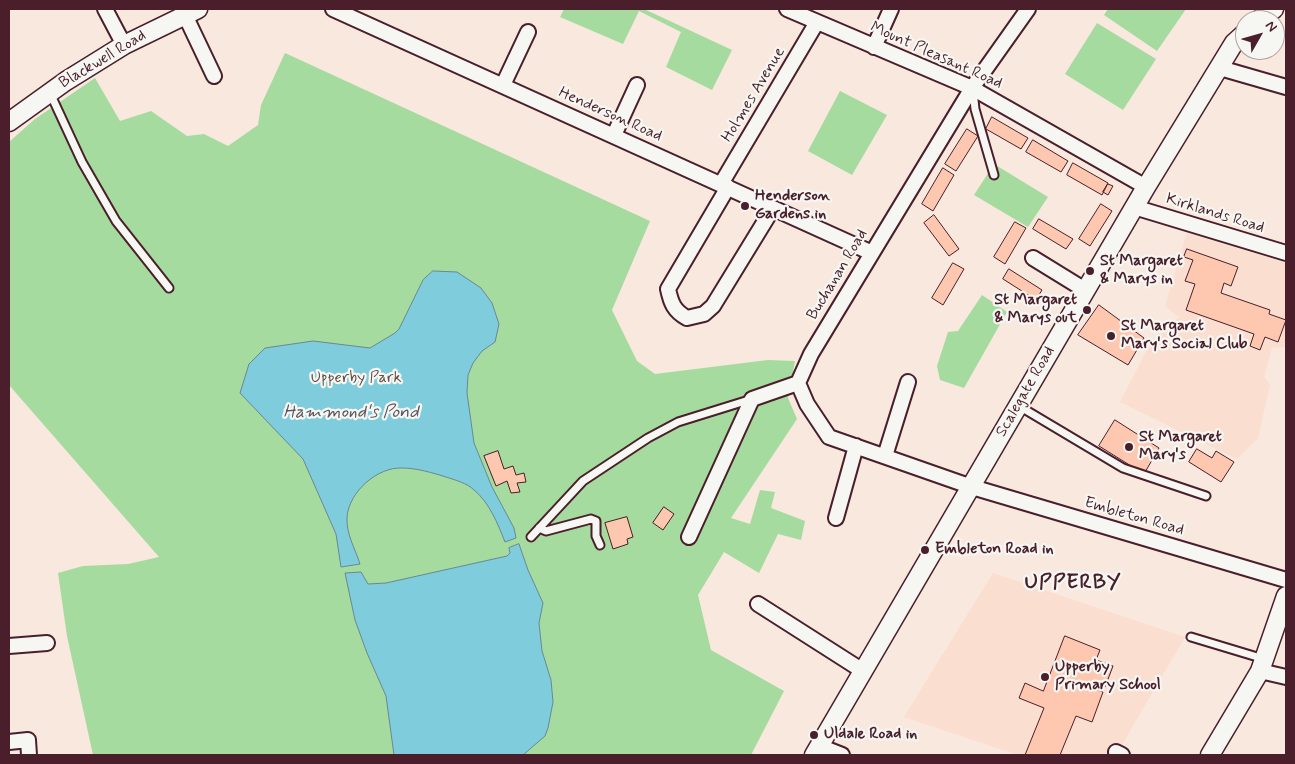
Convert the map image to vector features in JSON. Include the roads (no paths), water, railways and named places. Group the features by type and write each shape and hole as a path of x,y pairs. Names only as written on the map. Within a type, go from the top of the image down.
{"street":[{"path":"105,9 124,44"},
{"name":"Henderson Road","path":"333,9 872,252"},
{"name":"Mount Pleasant Road","path":"787,9 972,88 1146,187"},
{"path":"874,47 891,9"},
{"name":"Buchanan Road","path":"798,383 811,354 972,88 1028,9"},
{"path":"192,12 214,76"},
{"name":"Blackwell Road","path":"11,121 124,44 192,12"},
{"name":"Holmes Avenue","path":"773,208 713,306 704,314 686,318 676,312 670,301 668,289 817,22"},
{"path":"503,85 528,32"},
{"name":"Scalegate Road","path":"816,751 972,488 1134,207 1235,43"},
{"path":"1220,68 1286,86"},
{"path":"614,136 636,86"},
{"name":"Kirklands Road","path":"1134,207 1286,253"},
{"path":"1033,258 1085,290"},
{"path":"885,456 908,382"},
{"path":"689,537 752,399 798,383 807,404 829,436 972,488"},
{"path":"836,518 856,446"},
{"name":"Embleton Road","path":"972,488 1286,580"},
{"path":"1210,755 1262,665 1286,596"},
{"path":"758,604 863,672"},
{"path":"9,646 47,643"},
{"path":"1262,665 1286,677"},
{"path":"9,742 28,740 28,755"},
{"path":"816,751 842,755"}],"lane":[{"path":"972,88 975,109 994,174"},
{"path":"50,93 82,162 116,221 169,288"},
{"path":"531,537 583,481 648,438 678,422 752,399"},
{"path":"1019,405 1124,468 1206,496"},
{"path":"539,528 546,531 591,519 596,521 596,536 600,545"},
{"path":"1191,637 1262,665"}],"water":[{"name":"Hammond's Pond","path":"433,271 457,272 481,288 492,303 499,324 495,342 482,351 473,363 468,375 467,393 474,443 492,487 514,528 516,538 505,542 489,507 468,485 425,471 408,468 393,469 374,476 359,490 353,499 349,508 347,523 349,535 360,564 341,567 336,534 303,459 240,393 249,364 265,348 313,341 370,348 399,329 423,280"},
{"path":"519,544 543,603 539,623 542,651 551,680 553,702 545,736 523,755 394,755 386,696 355,620 345,573 361,572 368,584 386,583 507,556 510,553 509,548"}],"place":[{"name":"Henderson Gardens in","path":"745,206"},
{"name":"St Margaret & Marys in","path":"1090,271"},
{"name":"St Margaret & Marys out","path":"1087,310"},
{"name":"St Margaret Mary's Social Club","path":"1111,336"},
{"name":"St Margaret Mary's","path":"1129,447"},
{"name":"Embleton Road in","path":"925,550"},
{"name":"Upperby Primary School","path":"1045,677"},
{"name":"Uldale Road in","path":"814,735"}],"district":[{"name":"UPPERBY","path":"1073,584"}],"park label":[{"name":"Upperby Park","path":"356,379"}]}
